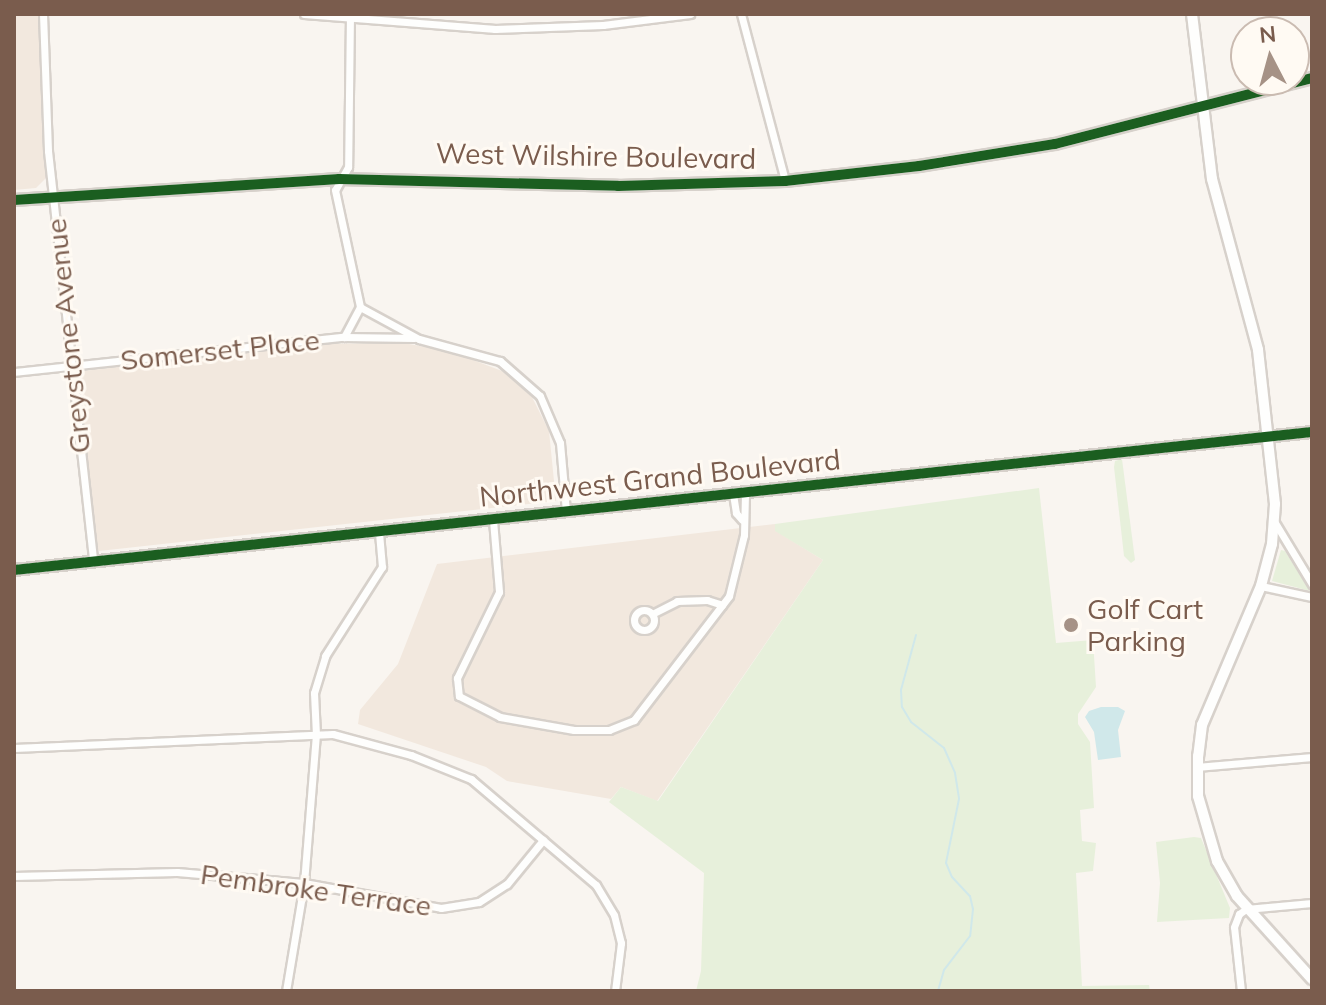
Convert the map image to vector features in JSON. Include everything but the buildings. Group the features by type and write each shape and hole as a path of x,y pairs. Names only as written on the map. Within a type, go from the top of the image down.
{"street":[{"name":"Greystone Avenue","path":"43,14 44,78 53,196 93,561"},
{"path":"304,14 350,15 495,29 603,25 690,14"},
{"path":"741,14 785,181"},
{"path":"1192,14 1212,179 1258,350 1274,521 1261,586 1208,708 1197,767 1198,796 1211,845 1225,877 1246,909 1312,979"},
{"path":"350,15 348,167 335,190 360,307 419,339 500,361 540,396 560,443 566,512"},
{"name":"West Wilshire Boulevard","path":"14,200 339,179 618,186 785,181 919,166 1055,144 1312,78"},
{"name":"Somerset Place","path":"14,372 344,337 360,307"},
{"path":"344,337 419,339"},
{"name":"Northwest Grand Boulevard","path":"14,570 1312,432"},
{"path":"493,520 499,592 457,678 459,696 500,717 574,730 609,730 626,725 657,692 722,605 737,572 742,520 736,513 739,493"},
{"path":"1274,521 1312,584"},
{"path":"286,991 304,883 316,735 314,693 325,656 379,575 382,567 379,532"},
{"path":"1261,586 1312,597"},
{"path":"652,614 684,600 722,605"},
{"path":"14,748 316,735 346,737 411,755 471,779 596,885 614,915 621,943 615,991"},
{"path":"1197,767 1312,757"},
{"name":"Pembroke Terrace","path":"14,876 177,872 304,883 441,908 479,902 507,884 543,840"},
{"path":"1241,991 1234,927 1239,914 1246,909 1312,903"}],"shaded area":[{"path":"14,14 38,14 46,178 36,188 14,190"},
{"path":"404,343 452,352 502,371 532,397 549,431 556,501 99,551 96,547 79,381 83,371 323,344"},
{"path":"775,524 776,531 823,560 657,801 621,787 611,799 507,781 486,767 358,724 360,710 398,664 437,564"}],"green space":[{"path":"1122,459 1135,560 1131,563 1124,556 1114,467 1115,461"},
{"path":"1039,488 1056,643 1093,640 1096,687 1078,714 1078,724 1090,742 1094,808 1080,810 1082,841 1096,843 1093,871 1076,873 1082,986 1149,985 1150,991 696,991 701,971 704,873 609,802 621,787 658,801 823,560 775,531 775,524"},
{"path":"1281,550 1285,551 1310,591 1272,581"},
{"path":"1201,838 1230,908 1229,918 1157,922 1160,883 1156,842"}],"water":[{"path":"1118,707 1125,711 1118,730 1121,757 1098,760 1094,732 1085,717 1089,711"}],"waterway":[{"path":"916,635 901,690 902,707 911,722 944,748 955,773 959,799 946,863 952,877 970,896 973,909 970,936 944,970 938,991"}],"cycle path":[{"path":"14,200 339,179 618,186 785,181 919,166 1055,144 1312,78"},
{"path":"14,570 1312,432"}],"place":[{"name":"Golf Cart Parking","path":"1071,625"}]}
